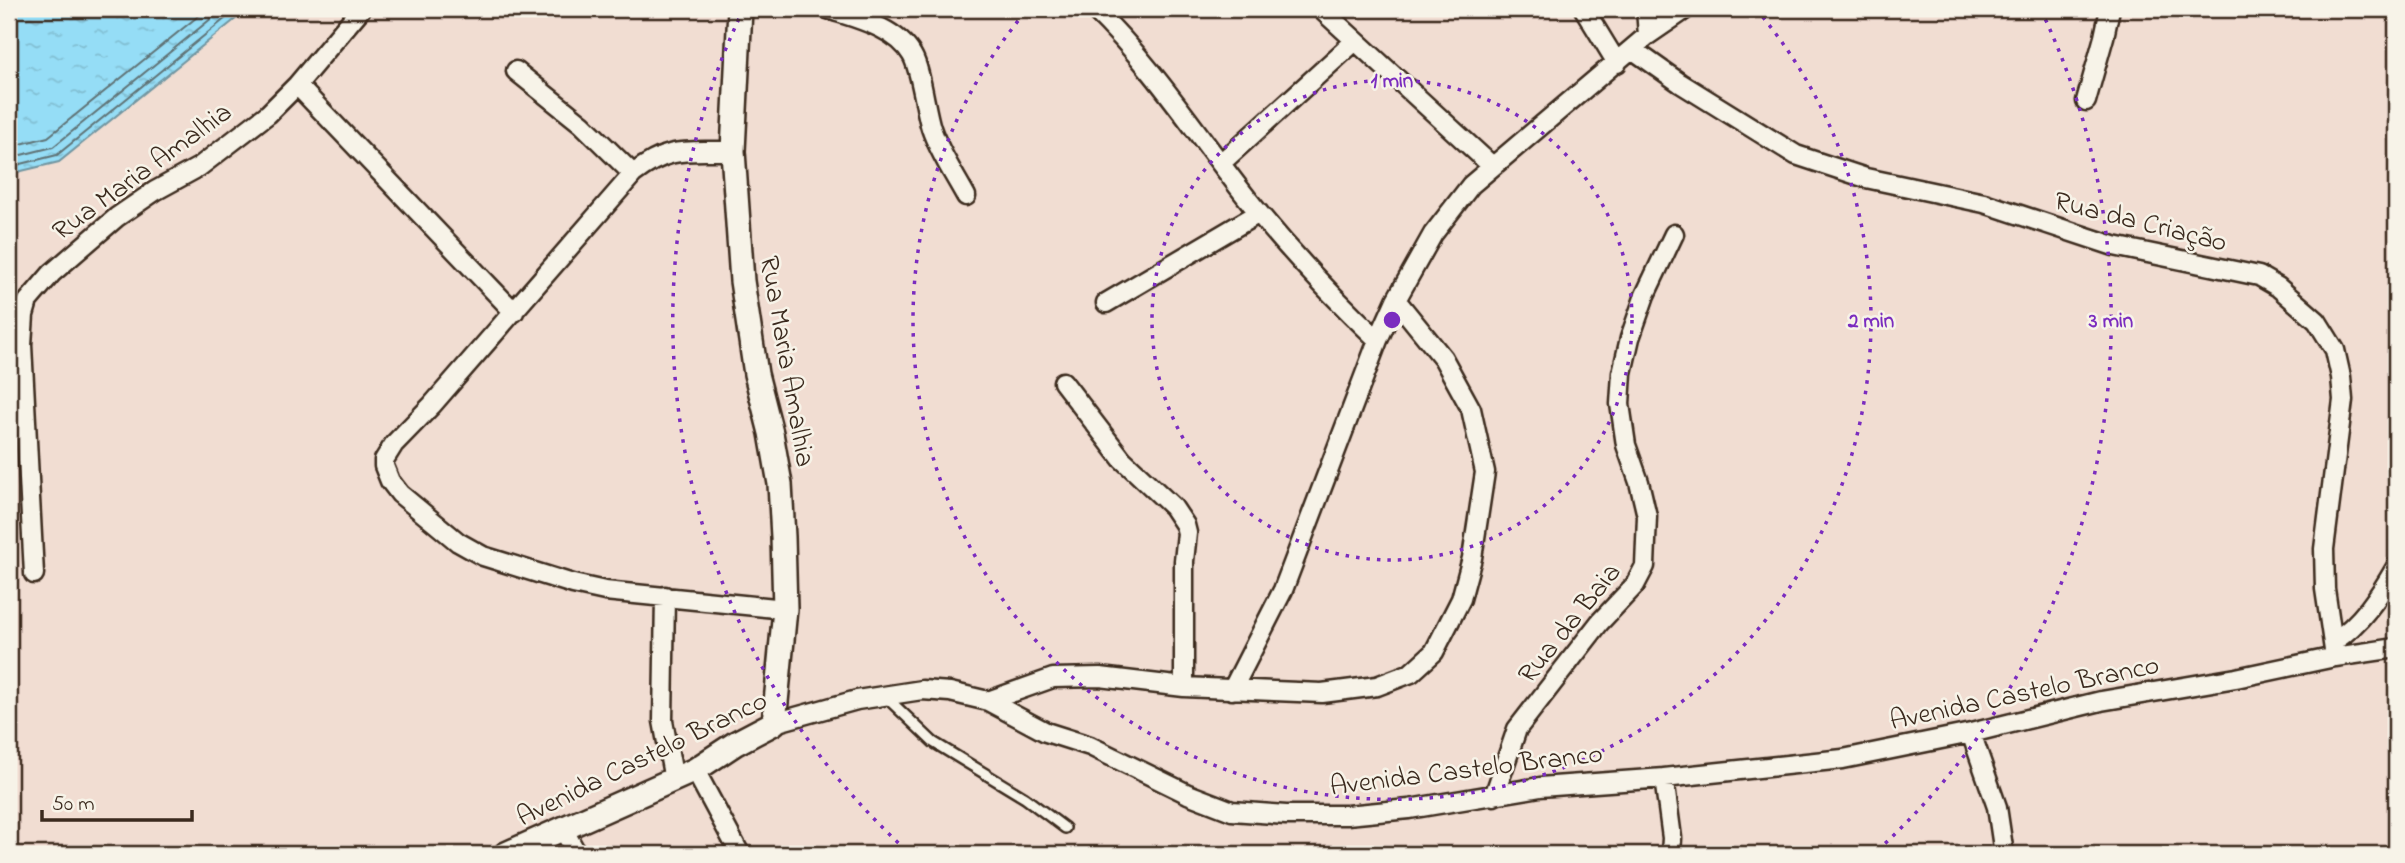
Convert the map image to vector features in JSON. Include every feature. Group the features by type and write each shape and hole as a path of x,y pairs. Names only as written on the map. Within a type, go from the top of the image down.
{"street":[{"name":"Rua Maria Amalhia","path":"34,574 22,345 28,301 52,273 92,238 135,205 234,142 268,114 297,85 361,9"},
{"name":"Rua Maria Amalhia","path":"740,9 733,151 742,281 756,374 780,484 785,609 774,723"},
{"path":"828,9 873,24 902,43 912,55 932,131 940,151 966,196"},
{"path":"1094,9 1118,32 1168,91 1259,213 1334,298 1378,341"},
{"path":"1321,9 1492,166"},
{"path":"1584,9 1617,62"},
{"path":"1646,9 1648,35"},
{"path":"1232,690 1283,590 1396,300 1439,225 1471,185 1492,166 1648,35 1686,9"},
{"path":"2086,101 2110,9"},
{"path":"1221,163 1355,41"},
{"name":"Rua da Criação","path":"1632,49 1680,83 1797,155 1866,178 1984,203 2114,246 2259,275 2299,304 2317,321 2335,350 2341,377 2343,400 2323,549 2325,589 2334,650"},
{"path":"516,71 563,107 633,174"},
{"path":"297,85 514,312"},
{"path":"733,151 669,153 650,161 633,174 432,405 394,444 384,460 384,466 390,481 400,494 458,542 483,556 573,584 606,591 785,609"},
{"path":"1106,303 1259,213"},
{"name":"Rua da Baia","path":"1494,796 1517,729 1600,621 1635,585 1645,566 1647,516 1626,445 1620,404 1622,373 1630,338 1646,295 1674,234"},
{"path":"988,701 1053,678 1100,677 1184,687 1322,693 1377,686 1411,673 1434,652 1461,599 1480,511 1485,472 1471,409 1443,358 1396,300"},
{"path":"1063,382 1122,459 1173,507 1185,525 1184,687"},
{"path":"2334,650 2396,567"},
{"path":"665,596 663,721 674,780"},
{"name":"Avenida Castelo Branco","path":"506,854 695,770 736,743 774,723 857,700 922,690 950,692 988,701 1046,732 1090,746 1188,794 1232,811 1286,815 1347,815 1409,809 1540,787 1664,778 1843,759 1971,733 2090,704 2236,678 2334,650 2396,648"},
{"path":"1971,733 1997,807 2004,854"},
{"path":"695,770 740,854"},
{"path":"1664,778 1672,838 1671,854"},
{"path":"563,829 577,854"}],"lane":[{"path":"885,696 933,742 1025,798 1065,828"}],"water":[{"path":"9,9 248,9 59,162 9,174"}]}
